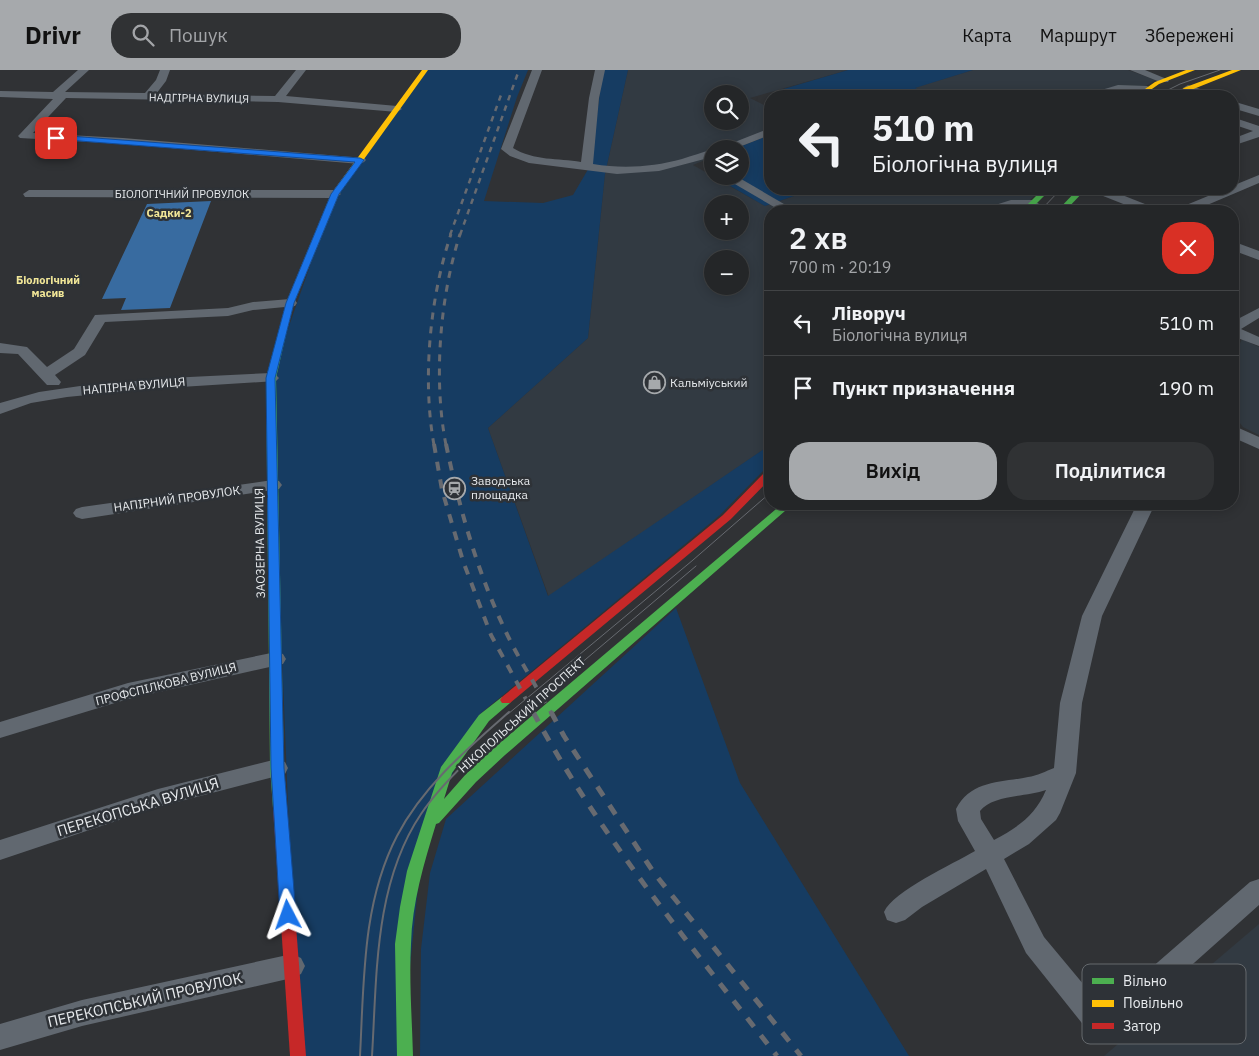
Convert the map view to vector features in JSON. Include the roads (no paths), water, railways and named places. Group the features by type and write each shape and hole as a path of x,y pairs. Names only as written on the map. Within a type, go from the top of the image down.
{"street":[{"path":"24,136 58,96 84,70"},
{"path":"149,96 161,81 165,70"},
{"path":"278,99 302,70"},
{"name":"ЗАОЗЕРНА ВУЛИЦЯ","path":"298,1056 277,768 271,378 290,303 335,194 425,70"},
{"path":"537,70 507,149 517,156 534,160 587,165 603,169 637,170 704,156"},
{"path":"587,165 594,98 600,70"},
{"path":"1135,70 1164,80"},
{"path":"1146,90 1164,80 1192,70"},
{"path":"1184,90 1238,70"},
{"path":"1112,90 1118,88 1130,90"},
{"path":"1188,88 1194,90"},
{"name":"НАДГІРНА ВУЛИЦЯ","path":"0,94 278,99 397,109"},
{"path":"1239,106 1259,113"},
{"path":"1239,123 1259,131"},
{"path":"1239,140 1259,131"},
{"path":"746,140 764,133"},
{"path":"24,136 123,141 360,160"},
{"path":"696,159 704,164"},
{"path":"1239,187 1259,179"},
{"path":"743,185 779,205"},
{"name":"БІОЛОГІЧНИЙ ПРОВУЛОК","path":"29,194 335,194"},
{"path":"1032,205 1041,195"},
{"path":"1067,205 1076,195"},
{"path":"1117,195 1138,205"},
{"path":"1197,205 1221,195"},
{"path":"1239,246 1259,239"},
{"path":"1239,248 1259,256"},
{"path":"46,374 80,352 100,318 228,312 253,306 290,303"},
{"path":"1239,325 1259,312"},
{"path":"1239,332 1259,342"},
{"path":"0,348 22,350 63,392"},
{"name":"НАПІРНА ВУЛИЦЯ","path":"0,409 14,403 63,392 162,382 271,378"},
{"path":"1239,434 1259,444"},
{"name":"НІКОПОЛЬСЬКИЙ ПРОСПЕКТ","path":"430,824 446,771 484,718 727,517 764,479"},
{"name":"НАПІРНИЙ ПРОВУЛОК","path":"82,512 273,486"},
{"name":"НІКОПОЛЬСЬКИЙ ПРОСПЕКТ","path":"430,824 471,778 500,751 781,510"},
{"path":"896,912 914,899 1021,837 1048,813 1065,772 1071,703 1092,616 1143,510"},
{"name":"ПРОФСПІЛКОВА ВУЛИЦЯ","path":"0,730 128,691 276,658"},
{"name":"ПЕРЕКОПСЬКА ВУЛИЦЯ","path":"0,850 158,798 277,768"},
{"path":"1065,772 1032,786 989,792 975,798 968,809 970,821 991,856 1035,945 1082,1003"},
{"path":"405,1056 403,944 406,916 414,872 430,824"},
{"path":"1175,964 1259,890"},
{"name":"ПЕРЕКОПСЬКИЙ ПРОВУЛОК","path":"0,1037 82,1013 292,966"}],"tram line":[{"path":"1168,90 1220,70"},
{"path":"1046,205 1055,195"},
{"path":"508,714 764,498"},
{"path":"521,714 696,566"},
{"path":"360,1056 364,972 371,916 377,888 397,836 433,784 462,754 509,712"},
{"path":"372,1056 377,962 381,931 386,900 394,870 406,841 431,800 469,760 523,712"}],"railway":[{"path":"460,235 519,70"},
{"path":"450,235 501,95"},
{"path":"434,445 430,420 430,338 438,284 451,234"},
{"path":"446,445 442,420 439,366 443,311 453,258 460,234"},
{"path":"434,444 442,490 463,561 491,635 534,714"},
{"path":"446,444 463,515 477,562 495,608 521,662 552,714"},
{"path":"533,712 559,758 617,846 679,931 777,1056"},
{"path":"551,712 564,736 654,873 801,1056"}],"place":[{"name":"Кальміуський","path":"654,383"},
{"name":"Заводська площадка","path":"455,488"}],"district":[{"name":"Садки-2","path":"169,213"},
{"name":"Біологічний масив","path":"48,286"}]}
